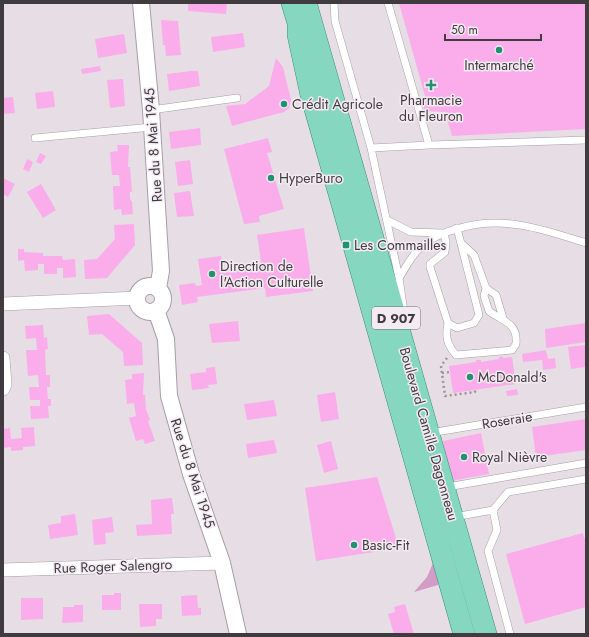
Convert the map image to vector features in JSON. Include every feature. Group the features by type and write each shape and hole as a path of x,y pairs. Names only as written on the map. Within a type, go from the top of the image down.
{"main road":[{"name":"Boulevard Camille Dagonneau","path":"292,3 298,23 298,34 311,95 464,634"},
{"name":"Boulevard Camille Dagonneau","path":"306,3 429,433 436,488 454,517 486,634"}],"street":[{"name":"Rue du 8 Mai 1945","path":"141,3 151,110 160,271 158,288"},
{"path":"149,286 158,288 163,298 162,305 156,310 145,310 139,305 138,298 141,290 149,286"},
{"path":"3,304 138,298"},
{"name":"Rue du 8 Mai 1945","path":"156,310 166,339 169,396 191,474 222,563 238,634"},
{"path":"3,358 5,384 3,389"},
{"name":"Rue Roger Salengro","path":"3,570 222,563"}],"lane":[{"path":"334,3 335,21 371,148 399,278 404,312 406,354"},
{"path":"388,3 429,145"},
{"path":"151,110 237,98"},
{"path":"35,138 152,127"},
{"path":"371,148 586,140"},
{"path":"387,220 411,232 444,232 476,223 523,224 586,243"},
{"path":"448,323 457,328 474,323 479,314 458,228"},
{"path":"399,278 418,249 444,232"},
{"path":"444,232 446,242 445,252 430,264 430,267 448,323 445,335 448,345 456,355 512,350 516,344 514,329 503,318 489,311 484,296 486,288 474,255 461,243"},
{"path":"486,288 496,295 503,318"},
{"name":"Roseraie","path":"429,433 586,407"},
{"path":"403,415 436,488 586,463"},
{"path":"454,517 493,510 508,492 586,479"},
{"path":"493,510 497,530 488,551 510,634"}],"path":[{"path":"453,352 441,366 445,396 475,392 475,390"},
{"path":"442,373 450,372"}],"shaded area":[{"path":"433,563 440,581 438,585 414,592 427,577"}],"building":[{"path":"188,3 227,3 226,14 188,11"},
{"name":"Intermarché","path":"399,3 586,3 586,129 452,136 445,112 424,111 425,96"},
{"path":"161,20 178,21 181,55 166,56 165,45 163,45"},
{"path":"243,33 245,47 213,52 211,37"},
{"path":"124,34 127,53 98,58 95,39"},
{"path":"276,58 283,67 291,100 289,108 284,112 232,126 226,106 245,104 269,86"},
{"path":"100,66 101,71 82,74 81,69"},
{"path":"198,71 200,86 169,91 167,74"},
{"path":"123,79 125,106 110,108 107,80"},
{"path":"53,91 55,107 37,109 35,93"},
{"path":"13,97 15,113 3,114 3,98"},
{"path":"200,128 201,145 171,149 169,132"},
{"path":"268,138 272,152 267,153 284,209 259,216 260,222 244,224 224,149"},
{"path":"117,145 129,145 128,167 130,167 132,192 130,192 130,197 132,201 133,214 122,215 121,209 114,210 113,186 120,186 119,175 112,175 110,152 118,151"},
{"path":"40,153 46,156 41,164 36,162"},
{"path":"27,159 33,162 29,172 23,169"},
{"path":"190,160 193,184 178,186 175,162"},
{"path":"3,178 15,184 8,197 3,194"},
{"path":"41,184 56,210 43,218 27,192"},
{"path":"190,191 194,216 177,217 174,193"},
{"path":"134,224 135,245 107,278 85,279 84,260 97,259 115,239 114,225"},
{"path":"304,228 313,291 266,297 265,288 197,297 198,302 182,305 179,285 195,283 196,286 202,285 198,259 221,256 224,273 262,268 257,235"},
{"path":"18,249 24,249 24,252 43,253 43,256 62,256 63,260 75,259 76,277 63,278 63,268 57,268 57,274 44,274 44,264 38,264 38,270 25,271 24,260 18,261"},
{"path":"109,314 142,343 143,365 124,366 123,352 102,334 89,335 87,316"},
{"path":"238,321 240,341 212,343 209,324"},
{"path":"586,323 586,342 546,348 545,329"},
{"path":"43,325 44,338 47,337 48,349 45,350 46,375 50,375 50,387 47,387 48,399 51,399 51,406 48,406 49,418 31,419 30,406 40,406 40,400 30,400 29,387 39,387 38,375 28,376 26,350 37,350 36,338 26,339 25,326"},
{"path":"586,345 586,367 571,369 568,347"},
{"path":"546,350 548,359 555,358 556,368 543,370 542,360 523,362 522,354"},
{"path":"503,356 503,358 512,357 516,384 453,393 449,366 476,362 476,360 481,360 481,362 499,359 499,357"},
{"path":"215,367 217,384 208,385 209,388 192,390 190,374 206,372 206,368"},
{"path":"144,373 143,395 145,395 146,409 150,420 148,421 155,441 145,444 143,439 136,441 129,418 136,416 134,403 127,404 125,380 132,379 132,374"},
{"path":"517,389 518,395 507,396 506,391"},
{"path":"335,392 339,419 321,422 317,395"},
{"path":"274,400 277,416 247,420 244,404"},
{"path":"586,419 586,450 536,457 532,427"},
{"path":"34,427 35,446 23,447 23,450 11,451 11,447 3,448 3,429 10,428 11,439 22,438 21,428"},
{"path":"481,433 489,474 451,481 443,441"},
{"path":"274,440 277,453 248,458 246,444"},
{"path":"331,441 338,469 324,473 317,445"},
{"path":"377,477 399,548 316,561 305,488"},
{"path":"172,498 174,514 171,514 172,534 137,536 136,525 152,524 151,500"},
{"path":"75,514 78,535 50,539 48,525 61,523 61,516"},
{"path":"112,517 114,532 105,533 106,544 94,545 92,520"},
{"path":"583,533 586,544 586,607 525,624 506,554"},
{"path":"114,593 121,593 121,610 102,610 102,595 114,595"},
{"path":"197,595 198,608 201,608 201,615 182,616 181,596"},
{"path":"21,598 43,598 43,619 21,620"},
{"path":"139,604 162,604 162,619 156,619 156,626 140,627"},
{"path":"405,604 414,634 394,634 388,614 395,612 394,607"},
{"path":"74,605 83,605 83,622 62,623 63,607 74,607"}],"place":[{"name":"Intermarché","path":"499,50"},
{"name":"Pharmacie du Fleuron","path":"431,85"},
{"name":"Crédit Agricole","path":"284,104"},
{"name":"HyperBuro","path":"271,178"},
{"name":"Les Commailles","path":"346,245"},
{"name":"Direction de l'Action Culturelle","path":"212,274"},
{"name":"McDonald's","path":"470,377"},
{"name":"Royal Nièvre","path":"464,457"},
{"name":"Basic-Fit","path":"354,545"}]}
